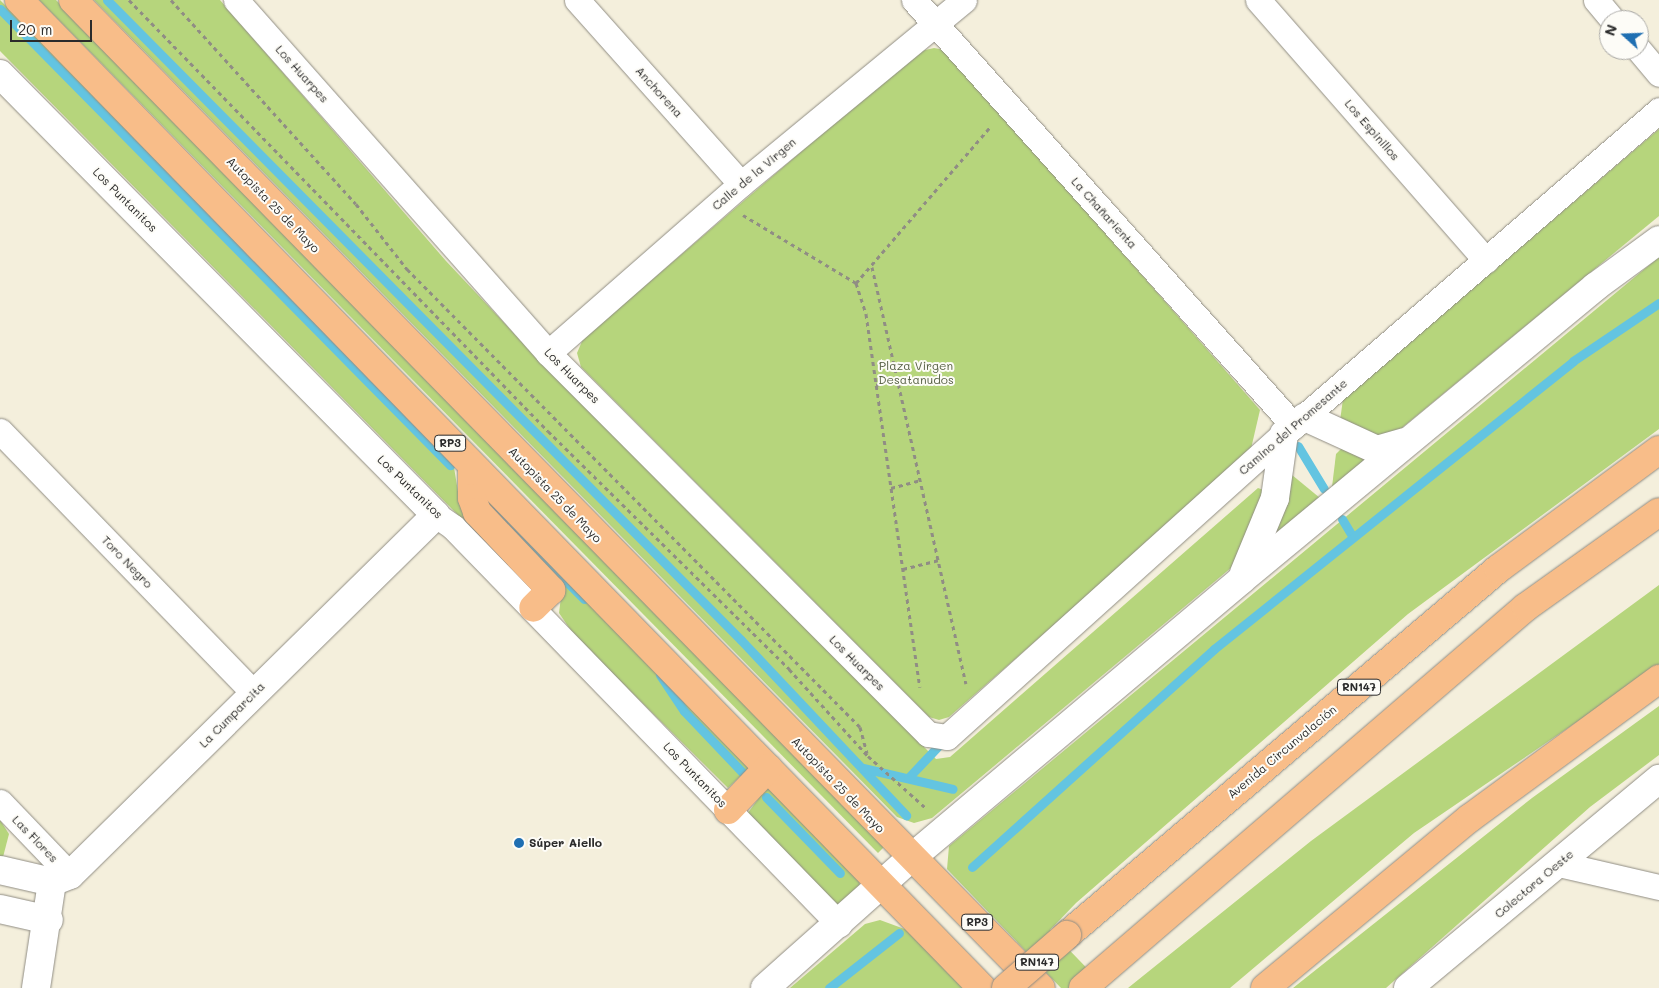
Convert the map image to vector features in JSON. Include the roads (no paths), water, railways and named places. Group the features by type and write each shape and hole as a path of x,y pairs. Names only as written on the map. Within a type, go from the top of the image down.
{"main road":[{"name":"RP3","path":"19,0 768,768 880,888 982,988"},
{"name":"Autopista 25 de Mayo","path":"73,0 910,859 1041,988"},
{"name":"Avenida Circunvalación","path":"1006,988 1498,569 1659,450"},
{"path":"472,466 472,498 477,512 552,590 532,608"},
{"path":"1083,988 1526,607 1659,512"},
{"path":"1265,988 1470,818 1659,679"},
{"path":"728,810 768,768"}],"street":[{"name":"Los Huarpes","path":"236,0 548,353 928,734"},
{"name":"Anchorena","path":"577,0 732,192"},
{"name":"La Chañarienta","path":"914,0 1294,426"},
{"name":"Calle de la Virgen","path":"548,353 732,192 964,0"},
{"name":"Los Espinillos","path":"1258,0 1486,260"},
{"path":"1596,0 1604,10"},
{"path":"1647,60 1659,74"},
{"name":"Los Puntanitos","path":"0,74 436,515 453,527 840,924"},
{"name":"Camino del Promesante","path":"928,734 947,737 1294,426 1659,110"},
{"path":"765,988 840,924 910,859 1241,580 1595,287 1659,240"},
{"path":"1241,580 1275,498 1294,426 1377,450 1391,449 1416,437"},
{"name":"Toro Negro","path":"0,431 254,693"},
{"name":"La Cumparcita","path":"61,878 436,515"},
{"name":"Colectora Oeste","path":"1408,988 1659,779"},
{"name":"Las Flores","path":"0,802 61,878"},
{"path":"1559,864 1659,887"},
{"path":"0,870 61,878 49,920 36,988"},
{"path":"0,909 49,920"}],"waterway":[{"path":"107,0 741,640 906,815"},
{"path":"0,9 450,465"},
{"path":"972,867 1214,649 1573,361 1659,303"},
{"path":"1298,446 1324,489"},
{"path":"495,510 584,599"},
{"path":"1342,519 1353,537"},
{"path":"660,675 684,711 742,772"},
{"path":"908,778 942,742"},
{"path":"863,768 953,789"},
{"path":"766,797 840,873"},
{"path":"829,988 899,933"}],"place":[{"name":"Súper Aiello","path":"519,843"}],"park label":[{"name":"Plaza Virgen Desatanudos","path":"916,373"}]}
